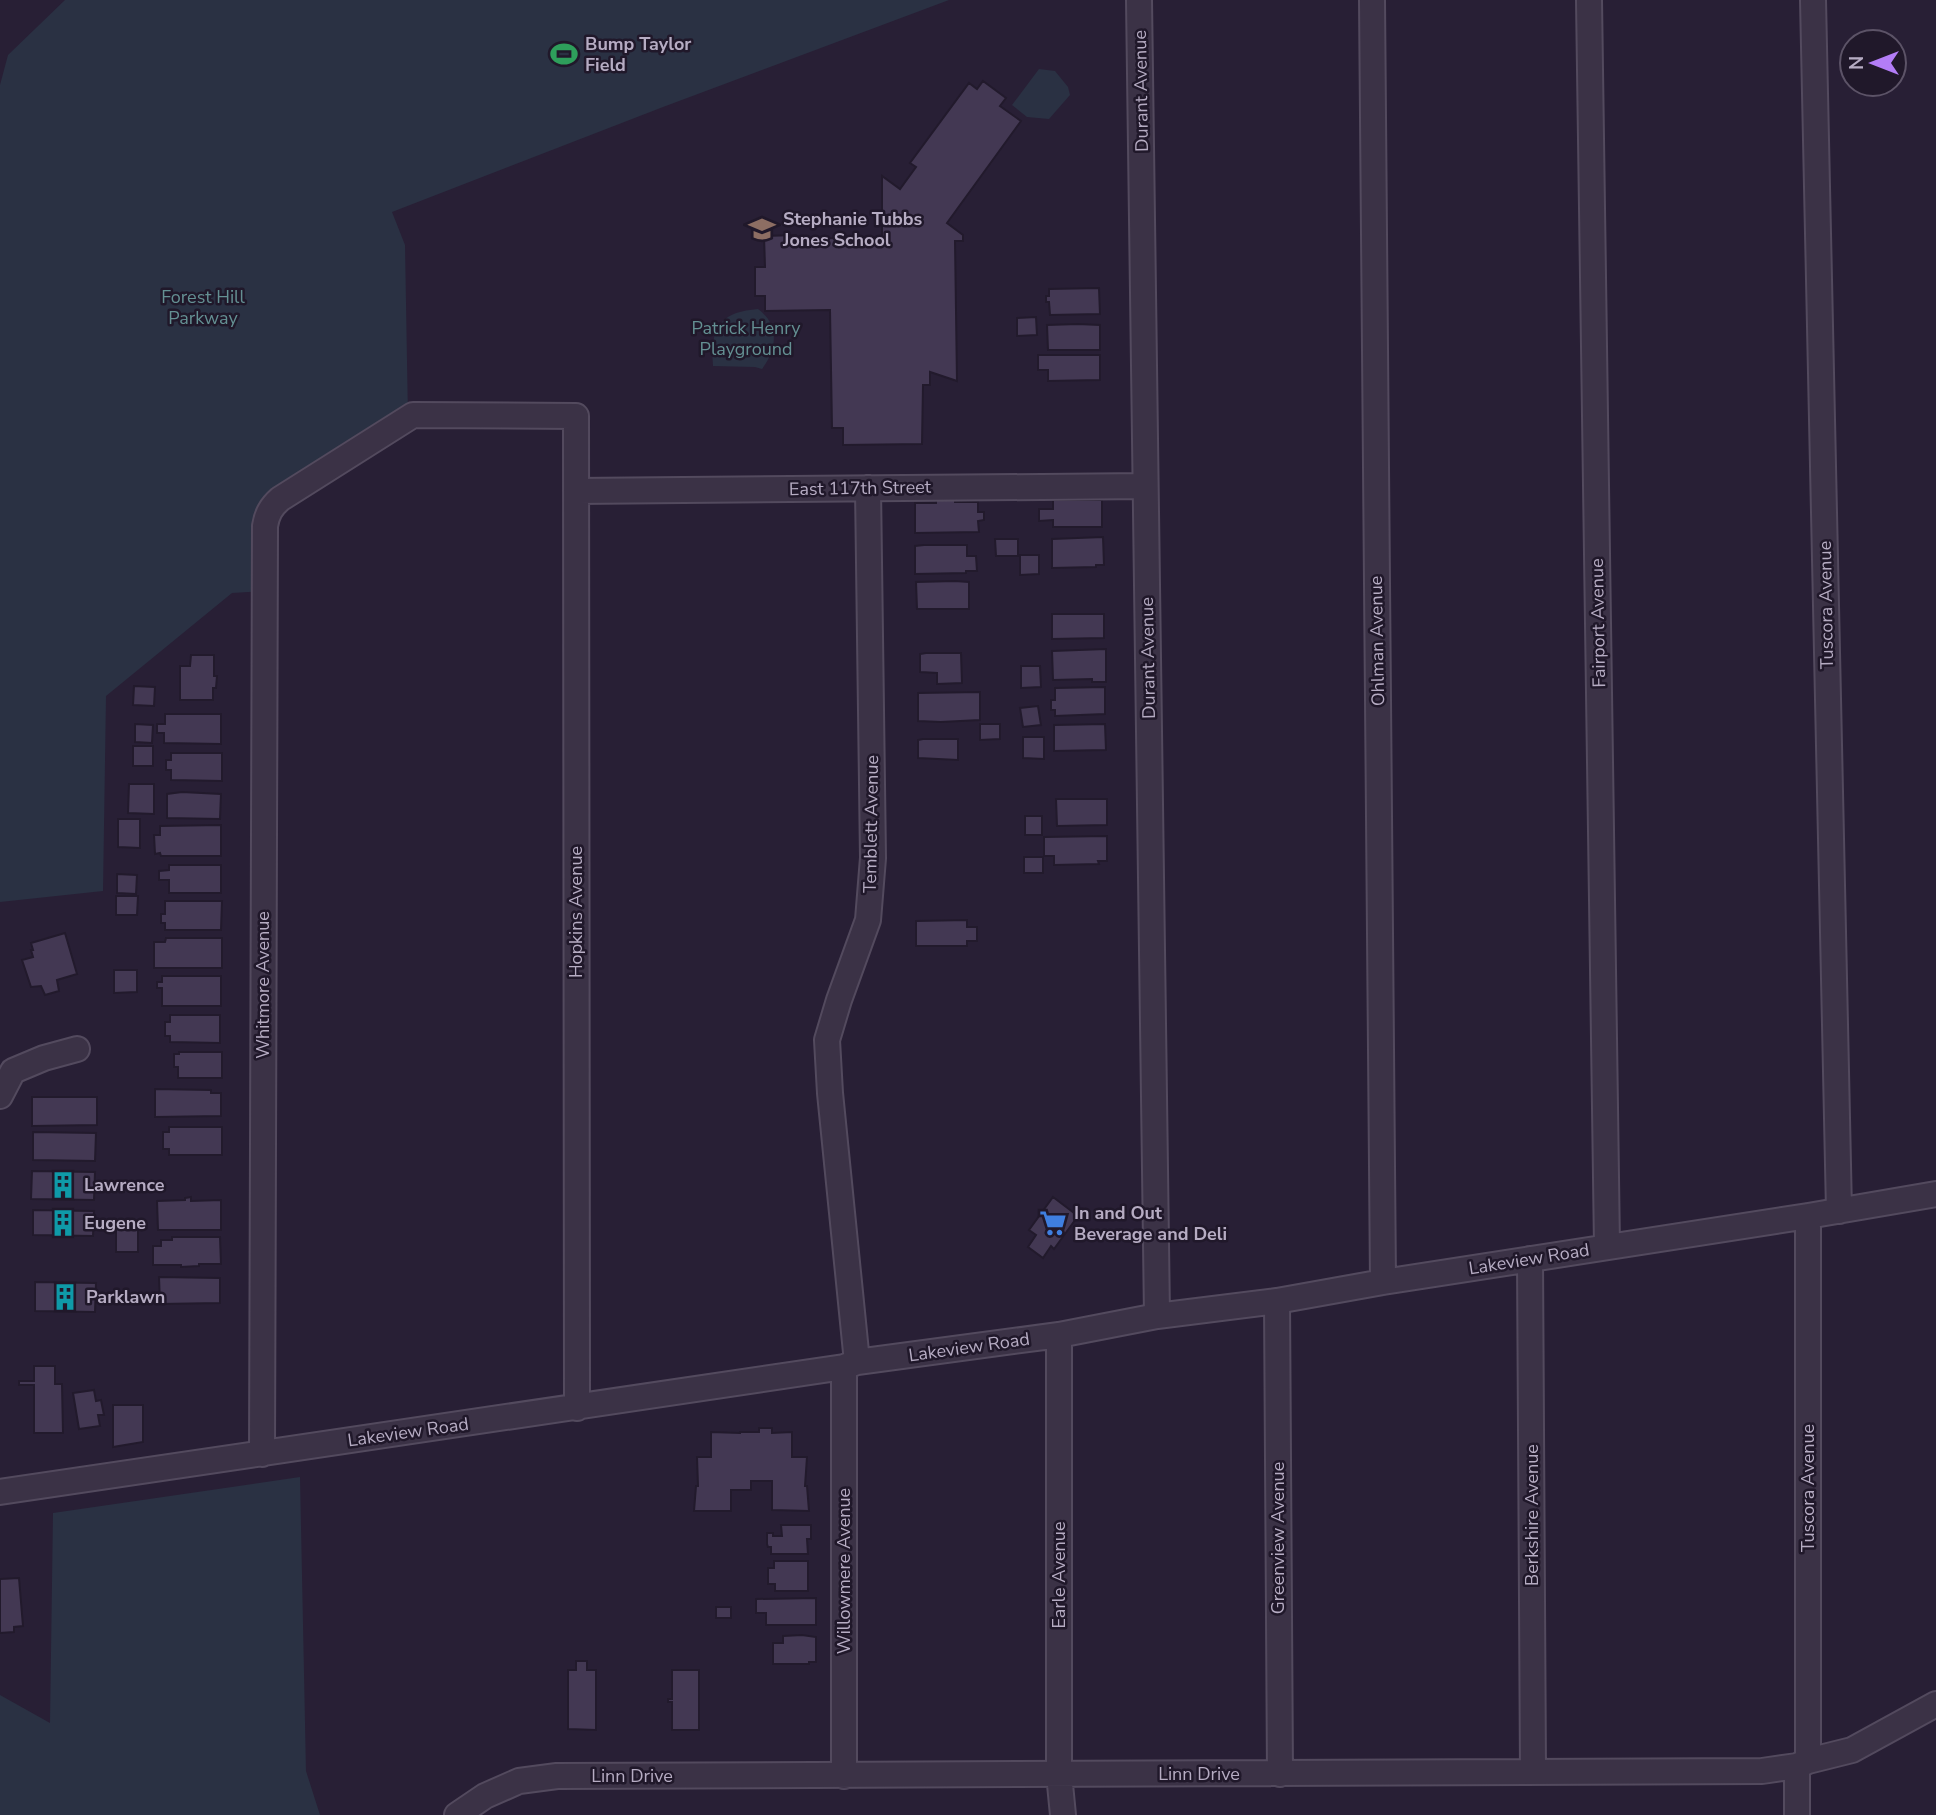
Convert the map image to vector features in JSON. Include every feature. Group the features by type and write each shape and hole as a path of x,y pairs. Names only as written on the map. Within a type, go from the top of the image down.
{"street":[{"name":"Durant Avenue","path":"1139,0 1157,1316"},
{"name":"Ohlman Avenue","path":"1372,0 1383,1282"},
{"name":"Fairport Avenue","path":"1589,0 1607,1246"},
{"name":"Tuscora Avenue","path":"1813,0 1839,1211"},
{"name":"Hopkins Avenue","path":"267,516 271,506 280,499 413,415 576,416 576,1408"},
{"name":"East 117th Street","path":"576,491 1145,486"},
{"name":"Temblett Avenue","path":"850,1364 827,1040 868,920 873,858 868,488"},
{"name":"Whitmore Avenue","path":"262,1454 267,516"},
{"path":"0,1096 13,1071 44,1058 77,1049"},
{"name":"Lakeview Road","path":"0,1492 1059,1335 1157,1316 1277,1301 1936,1194"},
{"name":"Tuscora Avenue","path":"1797,1815 1803,1763 1808,1216"},
{"name":"Berkshire Avenue","path":"1530,1259 1533,1772"},
{"name":"Greenview Avenue","path":"1277,1301 1280,1774"},
{"name":"Earle Avenue","path":"1059,1335 1059,1774 1063,1815"},
{"name":"Willowmere Avenue","path":"844,1776 850,1364"},
{"name":"Linn Drive","path":"457,1815 485,1796 519,1781 557,1776 1762,1772 1852,1749 1936,1704"}],"green space":[{"name":"Forest Hill Parkway","path":"65,0 949,0 392,212 405,245 408,418 280,499 265,591 232,593 106,696 103,891 0,902 0,85 8,55"},
{"path":"1039,69 1055,71 1068,87 1070,95 1049,119 1027,117 1012,105"},
{"name":"Patrick Henry Playground","path":"758,309 770,322 774,338 771,353 762,369 713,366 713,342 720,325 734,314"},
{"path":"300,1477 306,1771 320,1815 0,1815 0,1695 50,1723 53,1513"}],"building":[{"path":"983,81 1006,98 1000,106 1021,121 947,223 963,235 963,241 955,241 957,381 930,372 930,385 923,385 922,444 843,445 843,428 832,428 830,310 765,311 765,296 755,296 755,267 765,267 764,236 796,235 796,239 882,237 882,176 900,189 916,167 910,163 969,83 977,89"},
{"path":"1099,288 1100,314 1050,315 1049,302 1046,302 1049,289"},
{"path":"1036,317 1037,335 1017,336 1017,318"},
{"path":"1047,325 1100,325 1100,350 1048,350"},
{"path":"1038,355 1100,355 1100,380 1048,381 1048,370 1038,370"},
{"path":"936,500 978,502 978,512 984,512 984,520 978,521 979,532 915,533 915,503 936,503"},
{"path":"1053,500 1102,500 1102,527 1053,527 1053,520 1039,521 1039,509 1053,509"},
{"path":"1103,537 1104,565 1052,568 1052,539"},
{"path":"995,539 1018,539 1018,556 996,556"},
{"path":"967,545 967,556 976,556 977,571 915,574 915,546"},
{"path":"1020,555 1039,555 1039,574 1020,575"},
{"path":"916,582 969,582 969,609 917,609"},
{"path":"1052,614 1104,614 1104,638 1052,639"},
{"path":"1106,649 1106,682 1092,682 1092,679 1053,680 1052,651"},
{"path":"961,653 962,683 937,684 937,673 920,672 920,654"},
{"path":"191,655 214,655 214,676 217,676 213,700 180,700 180,666 190,666"},
{"path":"1021,666 1040,666 1041,687 1021,688"},
{"path":"134,686 155,687 154,706 133,705"},
{"path":"1105,687 1105,714 1055,716 1055,710 1051,710 1051,700 1055,700 1055,688"},
{"path":"980,692 980,720 918,721 918,693"},
{"path":"1038,706 1041,725 1023,727 1020,708"},
{"path":"165,714 221,714 221,744 164,743 164,733 157,733 157,724 165,724"},
{"path":"135,724 153,725 152,743 135,742"},
{"path":"980,724 1000,724 1000,739 980,740"},
{"path":"1105,724 1106,750 1054,751 1054,725"},
{"path":"1023,737 1044,737 1044,759 1023,758"},
{"path":"958,739 958,760 918,758 918,740"},
{"path":"133,746 153,746 153,766 133,766"},
{"path":"171,753 222,753 222,781 171,780 171,770 166,770 166,760 171,760"},
{"path":"129,784 154,784 154,814 128,813"},
{"path":"167,794 221,794 220,819 167,818"},
{"path":"1056,799 1107,799 1107,825 1057,826"},
{"path":"1025,816 1042,816 1042,835 1025,835"},
{"path":"118,819 140,819 140,848 118,847"},
{"path":"221,825 221,856 155,854 154,835 160,835 160,826"},
{"path":"1107,836 1107,861 1098,861 1099,864 1054,865 1054,856 1044,856 1044,837"},
{"path":"1024,857 1043,857 1043,873 1024,873"},
{"path":"169,865 221,865 221,893 169,893 169,880 159,880 159,871 169,870"},
{"path":"117,874 137,875 136,894 117,893"},
{"path":"116,896 138,896 137,915 116,915"},
{"path":"165,901 222,901 221,930 165,930 165,923 161,923 161,914 165,914"},
{"path":"967,920 967,927 977,927 977,941 967,941 967,946 916,946 916,921"},
{"path":"65,933 77,974 57,980 59,991 45,995 41,986 31,987 22,960 33,957 31,943"},
{"path":"166,938 222,938 222,968 154,968 154,942 165,942"},
{"path":"114,970 137,970 137,992 114,993"},
{"path":"162,976 221,976 221,1006 162,1006 162,988 157,988 157,982 162,982"},
{"path":"170,1015 220,1015 220,1043 170,1042 170,1036 165,1036 165,1022 170,1022"},
{"path":"222,1052 222,1078 178,1078 178,1067 174,1067 174,1054"},
{"path":"155,1089 211,1090 211,1093 221,1093 221,1116 155,1117"},
{"path":"32,1097 97,1097 97,1125 32,1126"},
{"path":"169,1127 222,1127 222,1155 169,1155 169,1149 163,1149 163,1132 169,1132"},
{"path":"33,1132 96,1133 95,1161 33,1160"},
{"name":"Lawrence","path":"32,1171 95,1172 94,1200 31,1199"},
{"path":"191,1197 191,1201 221,1200 221,1230 158,1230 157,1201 185,1200"},
{"name":"In and Out Beverage and Deli","path":"1053,1197 1078,1216 1054,1249 1051,1246 1043,1258 1028,1247 1036,1235 1029,1230"},
{"name":"Eugene","path":"33,1210 94,1211 93,1236 33,1235"},
{"path":"116,1229 138,1229 138,1252 116,1252"},
{"path":"172,1237 220,1237 221,1264 181,1267 153,1265 153,1246 161,1246 161,1240 172,1240"},
{"path":"159,1277 220,1278 220,1303 160,1304"},
{"name":"Parklawn","path":"35,1282 96,1283 95,1312 35,1311"},
{"path":"34,1366 55,1366 55,1384 62,1384 63,1433 34,1433 34,1385 19,1385 19,1381 34,1381"},
{"path":"94,1390 96,1401 101,1400 104,1415 98,1415 100,1426 79,1429 73,1393"},
{"path":"113,1405 143,1405 143,1442 113,1447"},
{"path":"759,1428 772,1428 772,1433 792,1432 792,1457 807,1457 805,1486 809,1511 772,1510 772,1481 751,1481 751,1490 731,1490 731,1511 694,1511 698,1486 697,1457 711,1457 711,1432 759,1432"},
{"path":"781,1525 811,1525 811,1539 807,1539 808,1554 771,1554 767,1533 782,1536"},
{"path":"774,1561 808,1561 808,1591 775,1591 775,1584 768,1584 768,1568 774,1568"},
{"path":"19,1578 23,1626 14,1627 14,1632 0,1633 0,1579"},
{"path":"816,1598 816,1625 766,1625 766,1613 756,1613 756,1599"},
{"path":"716,1607 731,1607 731,1618 716,1618"},
{"path":"783,1636 816,1637 816,1662 773,1664 773,1643 783,1643"},
{"path":"576,1661 587,1661 587,1670 596,1670 596,1730 568,1729 568,1670 576,1670"},
{"path":"672,1670 699,1670 699,1730 672,1730 672,1702 668,1702 668,1699 672,1699"}],"place":[{"name":"Bump Taylor Field","path":"564,54"},
{"name":"Stephanie Tubbs Jones School","path":"762,229"},
{"name":"Lawrence","path":"63,1185"},
{"name":"Eugene","path":"63,1223"},
{"name":"In and Out Beverage and Deli","path":"1053,1223"},
{"name":"Parklawn","path":"65,1297"}]}
